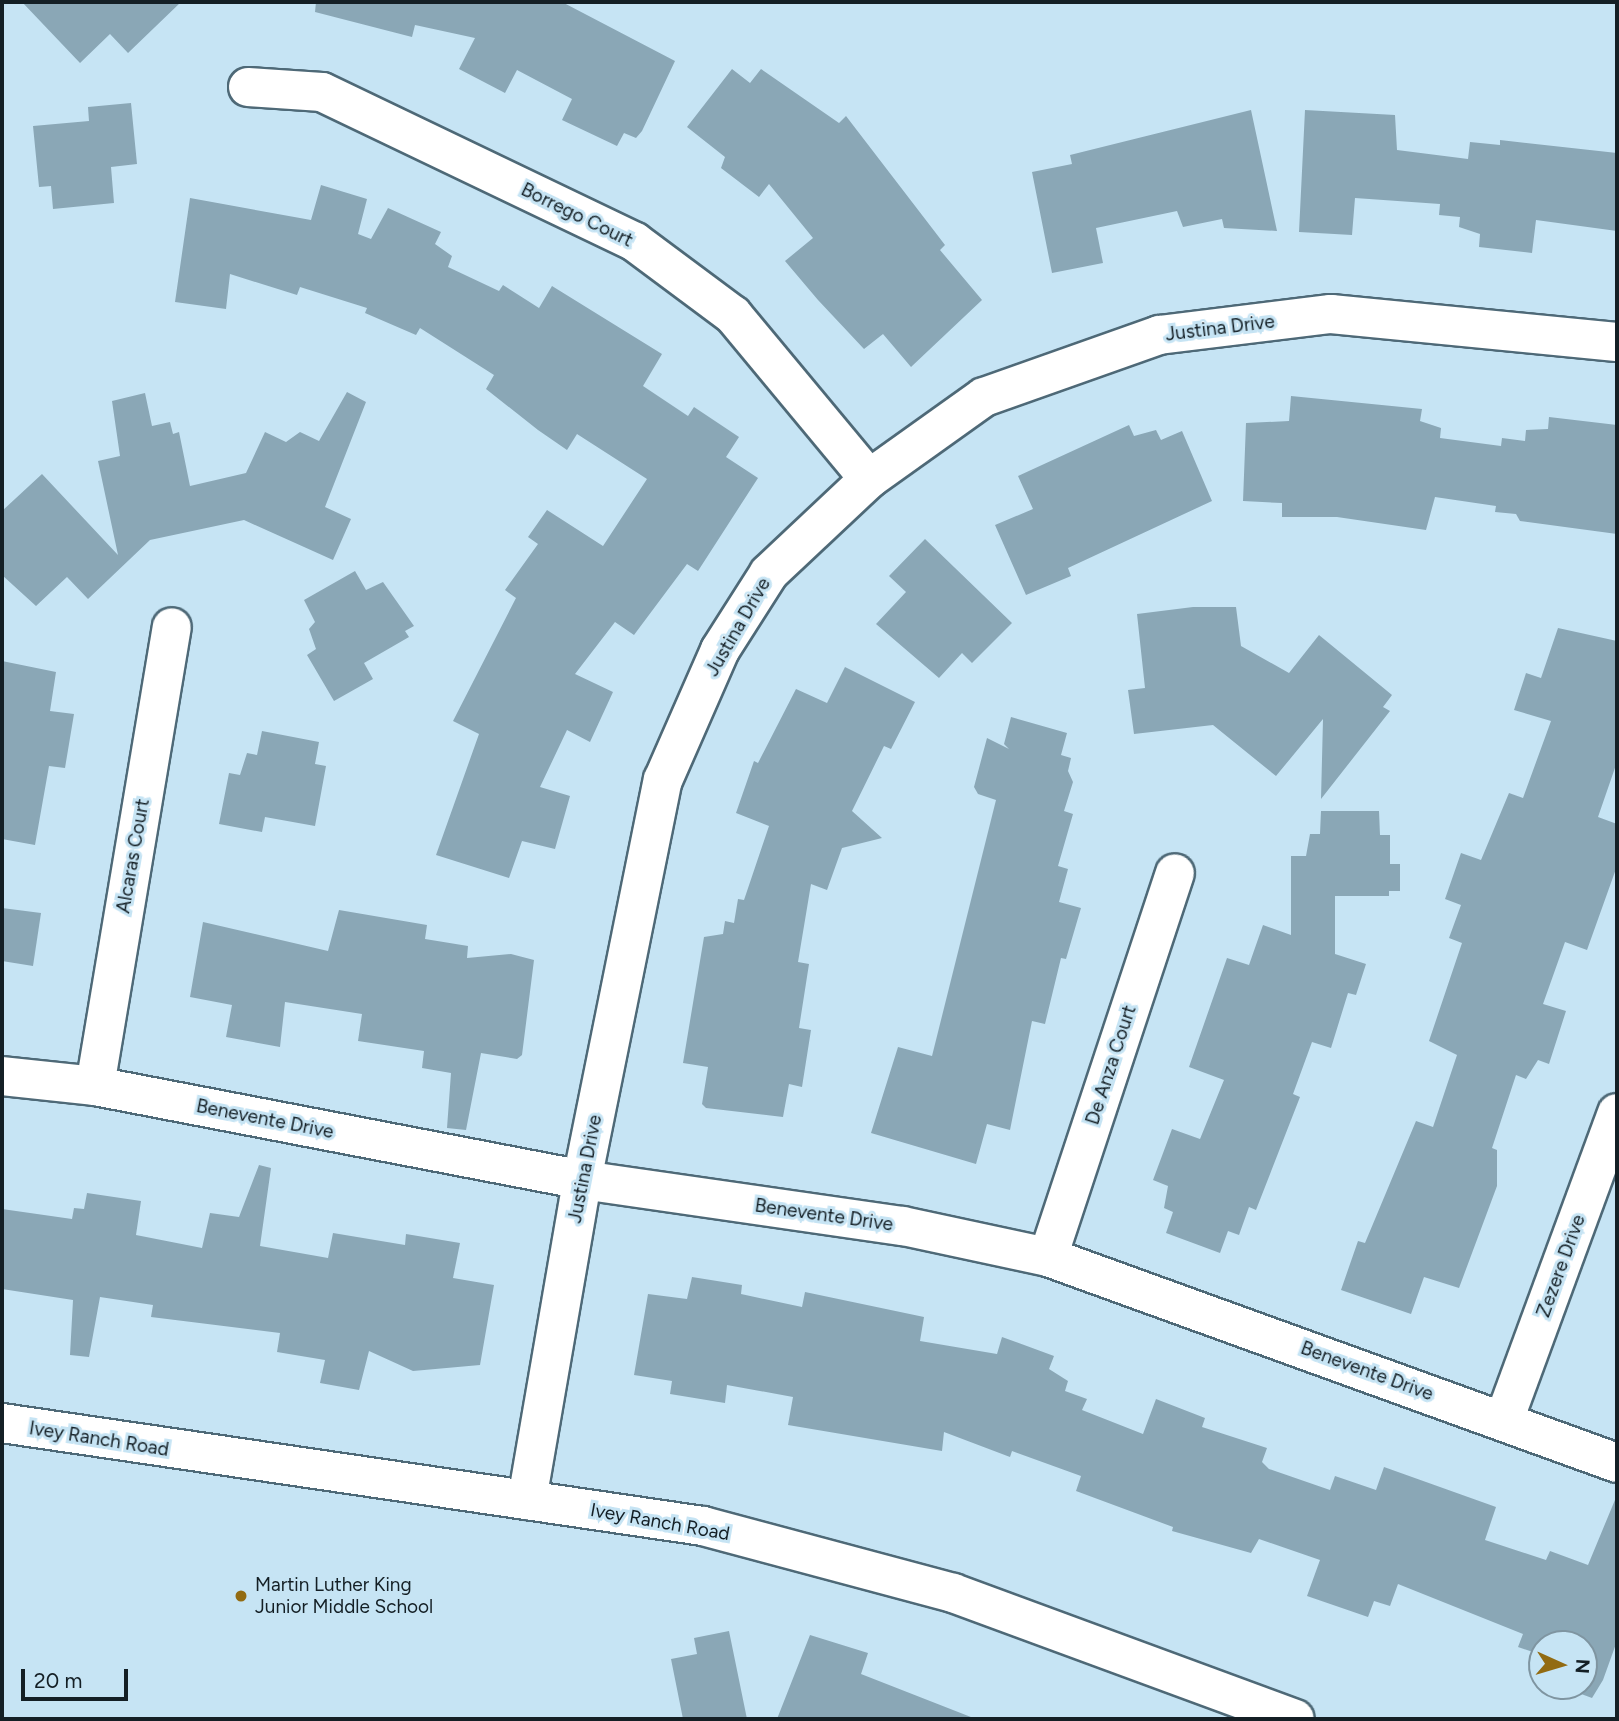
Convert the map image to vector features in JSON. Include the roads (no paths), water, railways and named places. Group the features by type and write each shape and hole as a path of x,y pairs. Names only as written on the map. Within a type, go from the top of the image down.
{"street":[{"name":"Borrego Court","path":"248,87 322,92 635,242 733,315 869,479"},
{"name":"Justina Drive","path":"527,1500 582,1180 663,780 720,650 769,573 869,479 984,397 1159,335 1331,314 1617,342"},
{"name":"Alcaras Court","path":"95,1086 172,627"},
{"name":"De Anza Court","path":"1048,1257 1175,873"},
{"name":"Benevente Drive","path":"2,1076 95,1086 582,1180 903,1226 1048,1257 1617,1463"},
{"name":"Zezere Drive","path":"1504,1420 1617,1113"},
{"name":"Ivey Ranch Road","path":"2,1423 703,1526 953,1593 1226,1707 1295,1719"}],"place":[{"name":"Martin Luther King Junior Middle School","path":"241,1596"}]}
